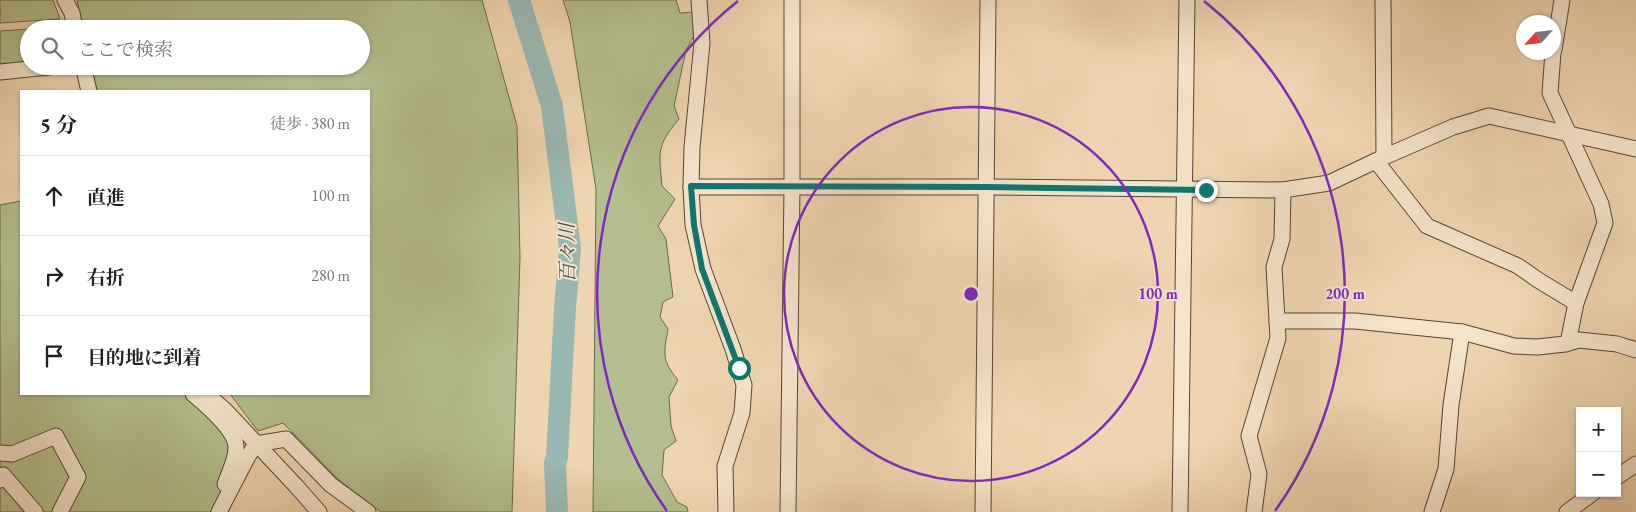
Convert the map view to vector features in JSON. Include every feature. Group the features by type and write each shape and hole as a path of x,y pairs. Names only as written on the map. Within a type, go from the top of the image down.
{"street":[{"path":"65,0 73,20"},
{"path":"699,0 702,43 692,147 691,186 694,225 702,269 733,349 744,385 742,413 725,466 726,512"},
{"path":"788,512 792,0"},
{"path":"983,512 988,0"},
{"path":"1180,512 1187,0"},
{"path":"1383,0 1380,158 1427,226 1518,266 1576,303"},
{"path":"1559,15 1562,0"},
{"path":"1552,60 1550,93 1601,204 1605,223 1576,303 1568,343"},
{"path":"0,72 20,70"},
{"path":"85,75 89,90"},
{"path":"691,186 1283,190 1329,183 1380,158 1453,127 1489,116 1636,149"},
{"path":"1254,512 1259,474 1249,436 1278,338 1274,267 1282,240 1283,190"},
{"path":"1277,321 1355,321 1462,332 1514,346 1538,347 1579,340 1602,342 1636,350"},
{"path":"1432,512 1446,469 1451,405 1462,332"},
{"path":"194,395 218,418 233,436 236,444 230,470 211,512"},
{"path":"208,395 226,411 318,512"},
{"path":"0,453 12,454 56,436 78,477 60,512"},
{"path":"220,512 256,444 286,439 331,485 368,512"},
{"path":"1621,474 1636,464"},
{"path":"0,480 3,475 35,512"},
{"path":"1567,512 1588,497"}],"green space":[{"path":"0,0 53,0 60,19 20,20 20,22 0,23"},
{"path":"77,0 482,0 517,126 520,257 512,512 381,512 339,480 283,423 258,431 231,395 370,395 370,90 97,90 93,75 370,75 370,20 81,20"},
{"path":"563,0 676,0 680,13 694,12 696,32 686,50 674,106 679,119 666,136 660,157 662,186 675,199 658,226 666,239 673,297 663,302 660,317 668,329 665,356 669,367 678,380 669,397 671,426 676,441 664,450 662,475 677,502 687,507 688,512 593,512 596,189 570,22"},
{"path":"20,30 20,63 0,64 0,31"},
{"path":"20,201 20,395 194,395 233,436 225,484 211,512 0,512 0,205"}],"waterway":[{"name":"百々川","path":"519,0 552,106 570,249 557,457 555,463 557,512"}],"route":[{"path":"739,368 702,269 694,225 691,186 1206,190"}]}
